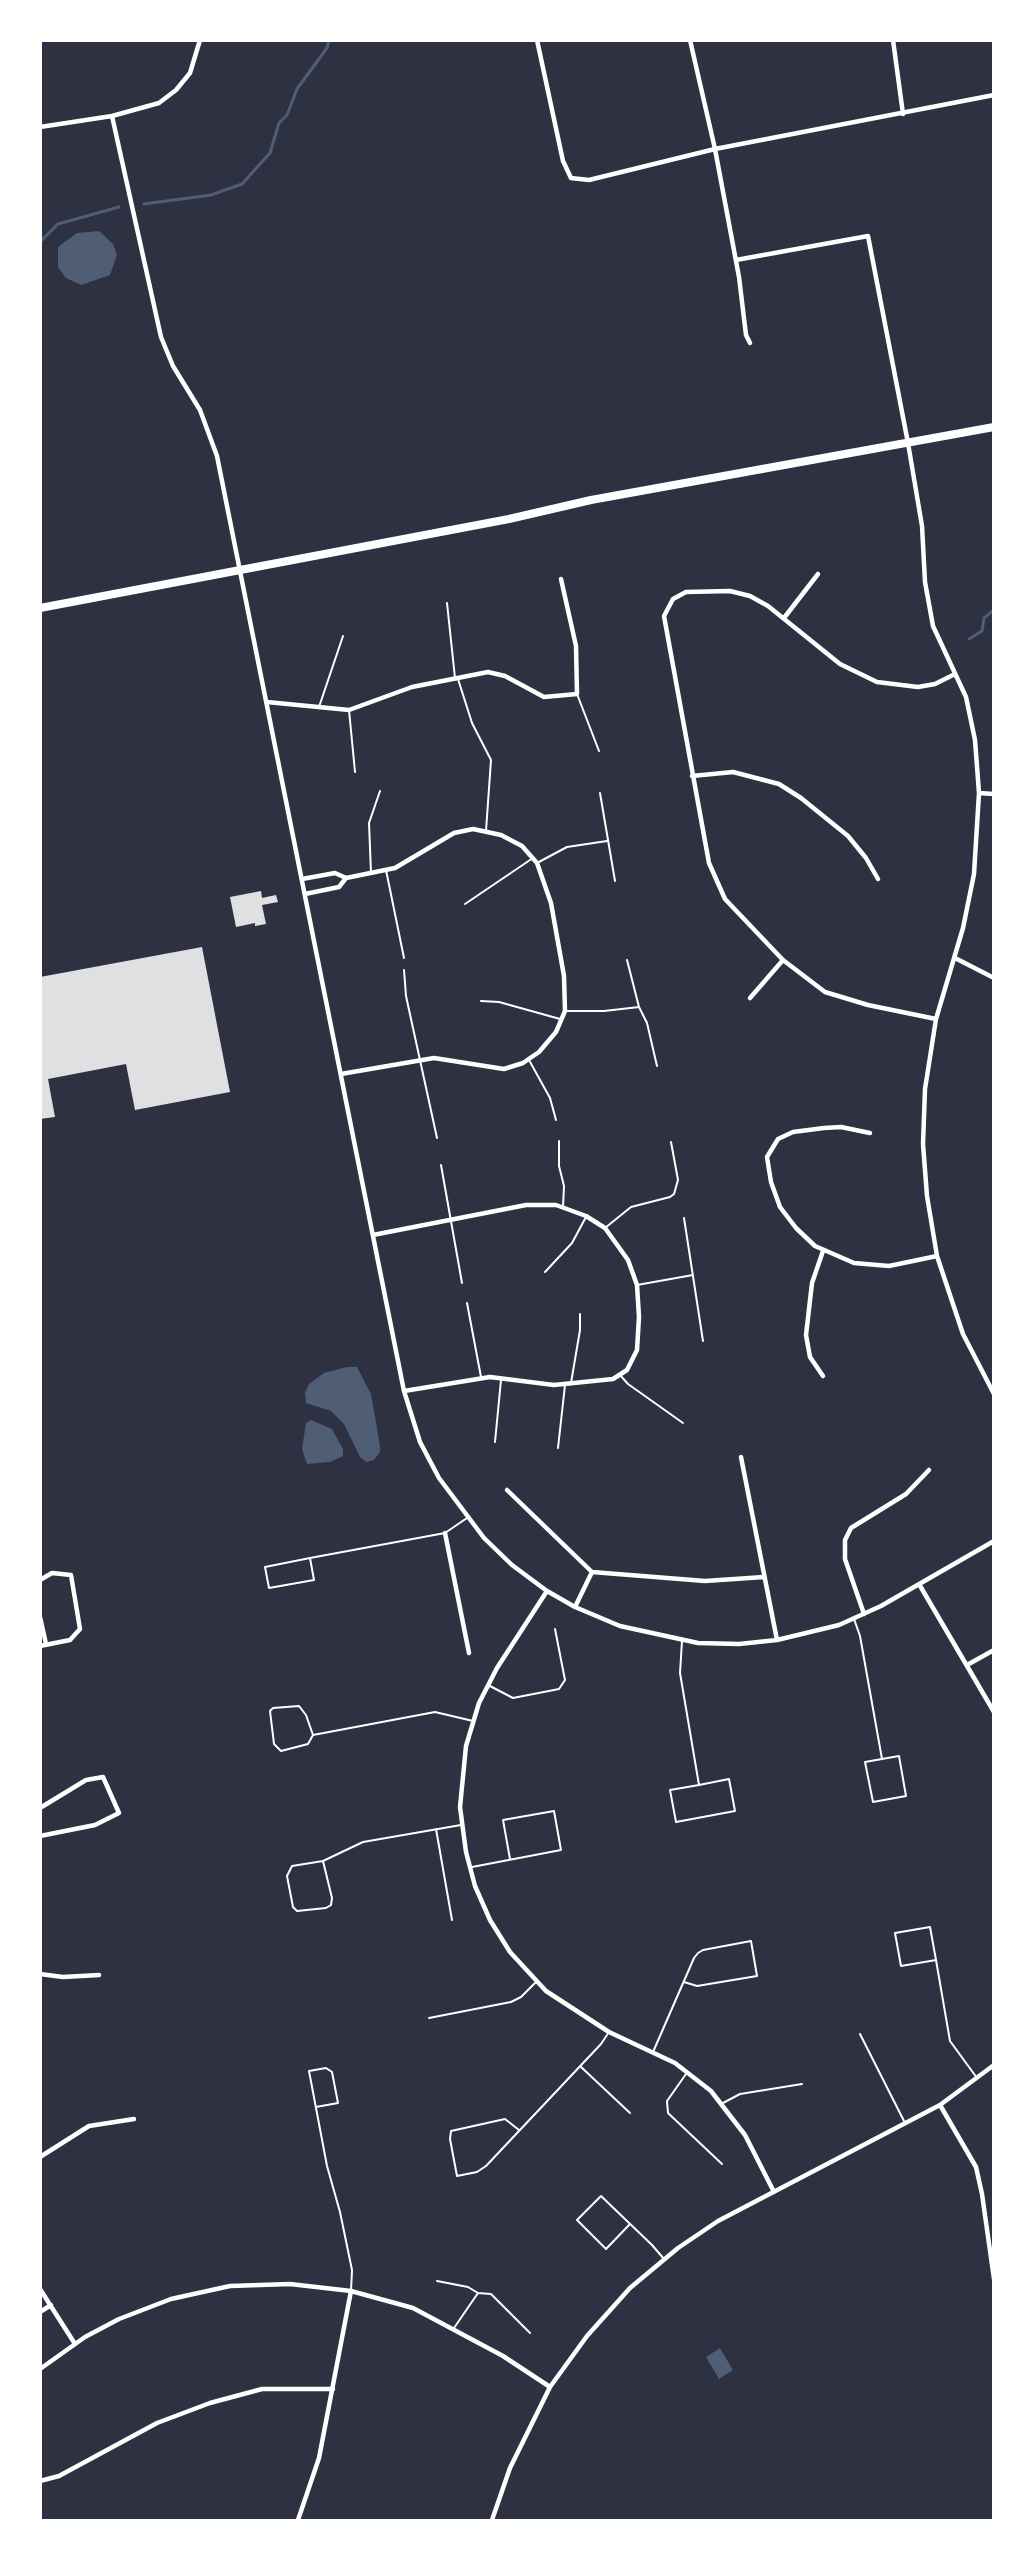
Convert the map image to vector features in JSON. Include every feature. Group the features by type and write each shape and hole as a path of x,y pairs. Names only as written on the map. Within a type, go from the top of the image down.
{"main road":[{"path":"40,608 509,519 591,500 993,427"}],"street":[{"path":"40,127 112,116 159,103 176,90 190,73 200,40"},
{"path":"537,40 563,161 571,178 589,180 715,149 993,95"},
{"path":"690,40 715,149 736,260 746,335 750,343"},
{"path":"893,40 903,114"},
{"path":"112,116 159,329 167,354 200,410 211,438 241,570 404,1391 426,1455 466,1518 512,1565 547,1591 575,1607 620,1626 682,1641 739,1644 777,1640 824,1630 864,1614 993,1541"},
{"path":"736,260 868,236 922,526 925,582 933,626 966,697 971,716 979,793 974,874 955,958 936,1019 923,1124 925,1179 937,1257 963,1334 993,1394"},
{"path":"784,618 818,574"},
{"path":"267,702 349,710 412,687 482,673 497,673 544,697 577,694 576,646 561,579"},
{"path":"936,1019 833,995 804,978 734,911 717,886 709,864 664,628 667,607 673,599 686,592 720,590 750,596 784,618 840,664 877,682 918,687 935,684 955,674"},
{"path":"692,776 733,772 779,784 801,798 848,836 866,858 878,879"},
{"path":"979,793 993,794"},
{"path":"302,879 335,873 346,878 386,870 402,865 454,833 473,830 486,831 512,839 533,858 537,863 551,903 564,976 565,1011 563,1019 548,1044 529,1060 515,1066 493,1069 444,1059 419,1059 341,1074"},
{"path":"305,894 339,887 346,878"},
{"path":"955,958 993,978"},
{"path":"750,998 783,960"},
{"path":"870,1133 841,1127 793,1132 778,1139 767,1157 771,1182 780,1207 796,1228 823,1251 854,1263 877,1267 898,1266 937,1257"},
{"path":"373,1236 537,1204 563,1207 586,1216 605,1228 628,1260 637,1285 639,1317 637,1350 627,1370 620,1376 607,1381 568,1385 501,1377 481,1378 404,1391"},
{"path":"823,1251 812,1283 806,1335 810,1357 823,1376"},
{"path":"741,1457 777,1640"},
{"path":"864,1614 845,1559 845,1540 851,1528 906,1494 929,1470"},
{"path":"507,1490 592,1572 705,1581 764,1577"},
{"path":"445,1533 469,1653"},
{"path":"575,1607 592,1572"},
{"path":"40,1580 52,1573 71,1575 80,1629 70,1640 43,1645 40,1617"},
{"path":"919,1584 993,1712"},
{"path":"547,1591 488,1685 473,1722 462,1772 461,1825 469,1868 483,1905 498,1934 536,1982 558,2001 609,2032 653,2052 688,2072 723,2103 745,2135 773,2190"},
{"path":"967,1665 993,1650"},
{"path":"40,1808 86,1780 103,1777 119,1814 95,1825 40,1836"},
{"path":"40,1974 63,1977 99,1975"},
{"path":"492,2520 513,2460 550,2387 598,2323 630,2288 664,2259 709,2227 773,2190 940,2105 993,2065"},
{"path":"940,2105 963,2141 978,2173 993,2279"},
{"path":"40,2157 89,2126 134,2119"},
{"path":"40,2369 75,2344 141,2309 208,2290 290,2284 351,2291 413,2308 454,2329 550,2387"},
{"path":"40,2289 75,2344"},
{"path":"298,2520 319,2458 351,2291"},
{"path":"40,2312 51,2305"},
{"path":"40,2481 59,2476 120,2441 210,2403 262,2389 333,2389"}],"lane":[{"path":"447,603 456,678 475,731 491,760 486,831"},
{"path":"319,707 343,636"},
{"path":"577,694 599,751"},
{"path":"349,710 355,772"},
{"path":"371,873 369,823 380,791"},
{"path":"600,793 615,881"},
{"path":"537,863 567,847 607,841"},
{"path":"465,903 533,858"},
{"path":"386,870 404,958"},
{"path":"627,960 639,1006 647,1023 657,1066"},
{"path":"404,970 406,996 437,1138"},
{"path":"482,1001 499,1002 563,1019"},
{"path":"565,1011 604,1011 639,1006"},
{"path":"529,1060 550,1098 556,1120"},
{"path":"559,1141 559,1166 564,1186 563,1207"},
{"path":"605,1228 631,1207 674,1194 678,1180 671,1142"},
{"path":"441,1165 462,1283"},
{"path":"545,1272 572,1243 586,1216"},
{"path":"684,1218 703,1341"},
{"path":"637,1285 693,1275"},
{"path":"467,1303 481,1378"},
{"path":"558,1448 580,1314"},
{"path":"620,1376 683,1424"},
{"path":"495,1442 501,1377"},
{"path":"310,1558 314,1580 269,1588 265,1567 310,1558 445,1533 466,1518"},
{"path":"854,1619 860,1636 882,1759"},
{"path":"488,1685 513,1698 559,1689 565,1680 555,1629"},
{"path":"682,1641 680,1674 699,1785"},
{"path":"299,1706 306,1715 313,1735 308,1744 301,1747 276,1749 268,1715 273,1708 299,1706"},
{"path":"313,1735 435,1712 473,1722"},
{"path":"899,1756 906,1797 873,1803 865,1762 882,1759 899,1756"},
{"path":"729,1779 735,1811 676,1822 670,1790 699,1785 729,1779"},
{"path":"469,1868 561,1850 554,1811 503,1820 510,1859"},
{"path":"324,1861 332,1899 330,1905 326,1908 297,1911 293,1907 288,1870 292,1866 324,1861 363,1842 461,1825"},
{"path":"436,1829 452,1920"},
{"path":"936,1960 901,1966 895,1933 930,1927 936,1960 950,2041 978,2078"},
{"path":"653,2052 694,1958 703,1950 751,1941 757,1976 697,1986 684,1982"},
{"path":"429,2018 511,2002 521,1997 536,1982"},
{"path":"519,2130 505,2120 451,2132 450,2139 457,2176 477,2172 486,2166 609,2032"},
{"path":"860,2034 905,2123"},
{"path":"580,2066 630,2113"},
{"path":"316,2108 338,2103 332,2072 326,2068 309,2071 316,2108 352,2270 351,2291"},
{"path":"688,2072 667,2101 668,2113 722,2164"},
{"path":"723,2103 740,2094 802,2084"},
{"path":"630,2224 606,2248 577,2220 601,2196 630,2224 664,2259"},
{"path":"437,2281 468,2287 478,2294 491,2294 530,2332"},
{"path":"454,2329 478,2294"}],"water":[{"path":"99,231 113,244 117,255 110,275 81,285 66,278 58,267 58,247 77,233"},
{"path":"357,1367 371,1394 380,1452 374,1460 366,1462 360,1457 344,1424 331,1411 306,1403 305,1393 309,1384 324,1373"},
{"path":"311,1420 332,1429 343,1449 343,1456 330,1462 307,1464 302,1449 306,1423"},
{"path":"720,2348 733,2370 719,2379 706,2357"}],"building":[{"path":"261,891 262,898 276,895 278,902 262,905 266,924 255,926 255,923 236,927 230,897"},
{"path":"202,947 230,1092 135,1110 126,1064 48,1079 55,1117 40,1119 40,977"}],"waterway":[{"path":"144,204 211,195 242,184 270,153 279,123 287,115 297,89 327,48 329,40"},
{"path":"40,242 58,224 119,207"},
{"path":"969,639 982,631 984,618 994,610"}]}
